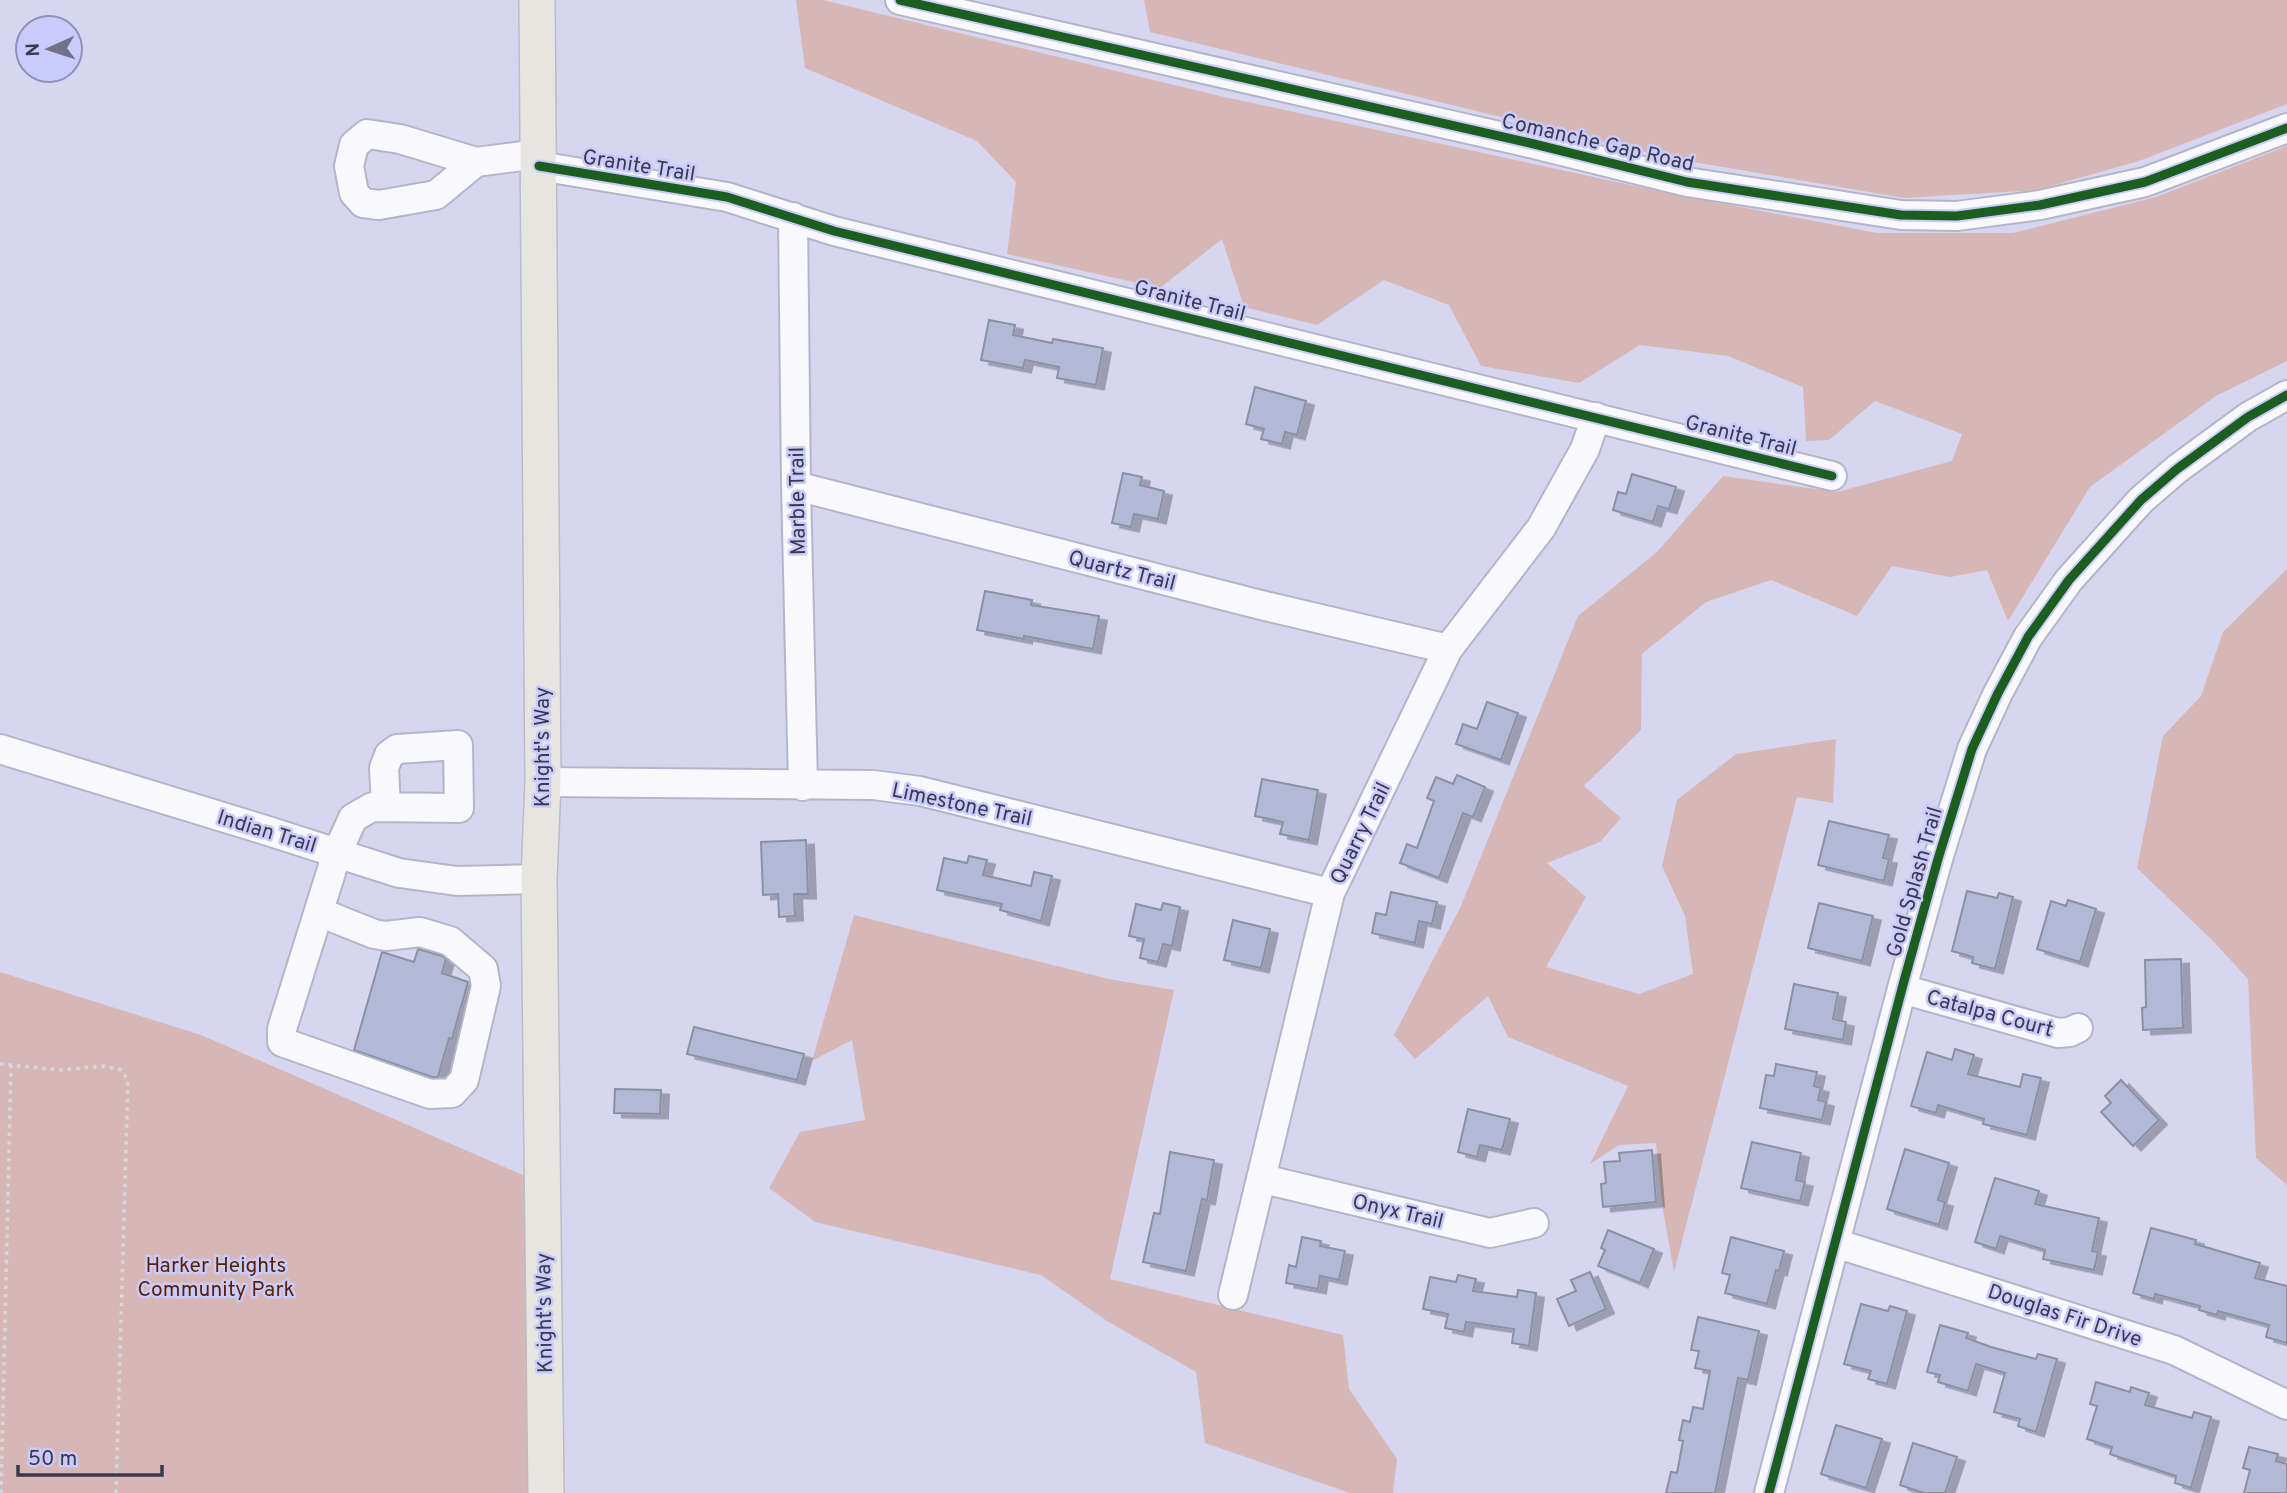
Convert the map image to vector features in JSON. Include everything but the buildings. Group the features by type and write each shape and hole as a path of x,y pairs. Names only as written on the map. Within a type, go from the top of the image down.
{"main road":[{"name":"Knight's Way","path":"537,0 543,782 539,879 546,1493"}],"street":[{"name":"Comanche Gap Road","path":"900,0 1534,144 1687,182 1901,215 1957,216 2039,205 2145,182 2287,128"},
{"name":"Granite Trail","path":"476,162 539,160 727,197 834,231 1832,476"},
{"name":"Marble Trail","path":"793,216 803,786"},
{"name":"Gold Splash Trail","path":"1769,1493 1902,989 1972,749 1998,693 2028,637 2069,580 2141,500 2248,417 2287,395"},
{"name":"Quarry Trail","path":"1233,1295 1331,893 1448,649 1541,528 1567,485 1597,417"},
{"name":"Quartz Trail","path":"796,486 1257,604 1448,649"},
{"name":"Indian Trail","path":"0,749 399,873 457,881 539,879"},
{"name":"Limestone Trail","path":"543,782 873,785 920,791 1331,893"},
{"path":"319,912 374,934 386,936 420,932 450,941 482,969 486,986 464,1080 452,1093 430,1094 282,1041 282,1029 337,853 353,818 372,807 386,807"},
{"name":"Catalpa Court","path":"1902,989 2058,1033 2078,1028"},
{"name":"Onyx Trail","path":"1263,1179 1490,1233 1534,1223"},
{"name":"Douglas Fir Drive","path":"1835,1243 2174,1350 2287,1405"}],"path":[{"path":"0,1065 61,1070 104,1066 121,1070 128,1080 116,1493"},
{"path":"1,1493 2,1280 11,1066"}],"green space":[{"path":"796,0 823,0 1220,96 1663,192 1877,233 2013,233 2156,197 2287,146 2287,361 2216,396 2090,487 2008,621 1987,570 1950,577 1892,566 1857,616 1771,580 1706,602 1642,654 1641,730 1584,786 1621,818 1600,842 1547,863 1586,897 1546,967 1639,994 1693,974 1685,916 1662,866 1677,800 1736,754 1836,739 1833,803 1797,797 1674,1272 1663,1210 1656,1143 1619,1145 1590,1164 1628,1086 1508,1037 1488,996 1415,1059 1394,1035 1461,906 1578,616 1657,552 1723,476 1837,492 1952,461 1962,434 1875,401 1829,440 1806,441 1803,387 1728,356 1640,345 1579,383 1481,366 1449,305 1384,280 1317,325 1244,307 1222,239 1160,288 1007,254 1016,182 977,141 805,68"},
{"path":"1144,0 2287,0 2287,104 2139,161 2037,190 1904,198 1670,158 1150,32"},
{"path":"2287,569 2287,1185 2256,1158 2248,979 2212,940 2137,868 2163,736 2201,696 2223,632"},
{"path":"854,915 1109,979 1174,990 1110,1279 1343,1335 1349,1389 1397,1459 1393,1493 1350,1493 1205,1443 1196,1372 1107,1321 1041,1275 815,1222 769,1188 800,1132 865,1120 852,1040 812,1061"},
{"name":"Harker Heights Community Park","path":"0,972 201,1035 525,1176 528,1493 0,1493"}],"cycle path":[{"path":"900,0 1534,144 1687,182 1901,215 1957,216 2040,205 2145,182 2287,128"},
{"path":"539,166 727,197 834,231 1832,476"},
{"path":"1769,1493 1938,859 1972,749 1998,693 2028,637 2069,580 2141,500 2177,469 2248,417 2287,395"}]}
